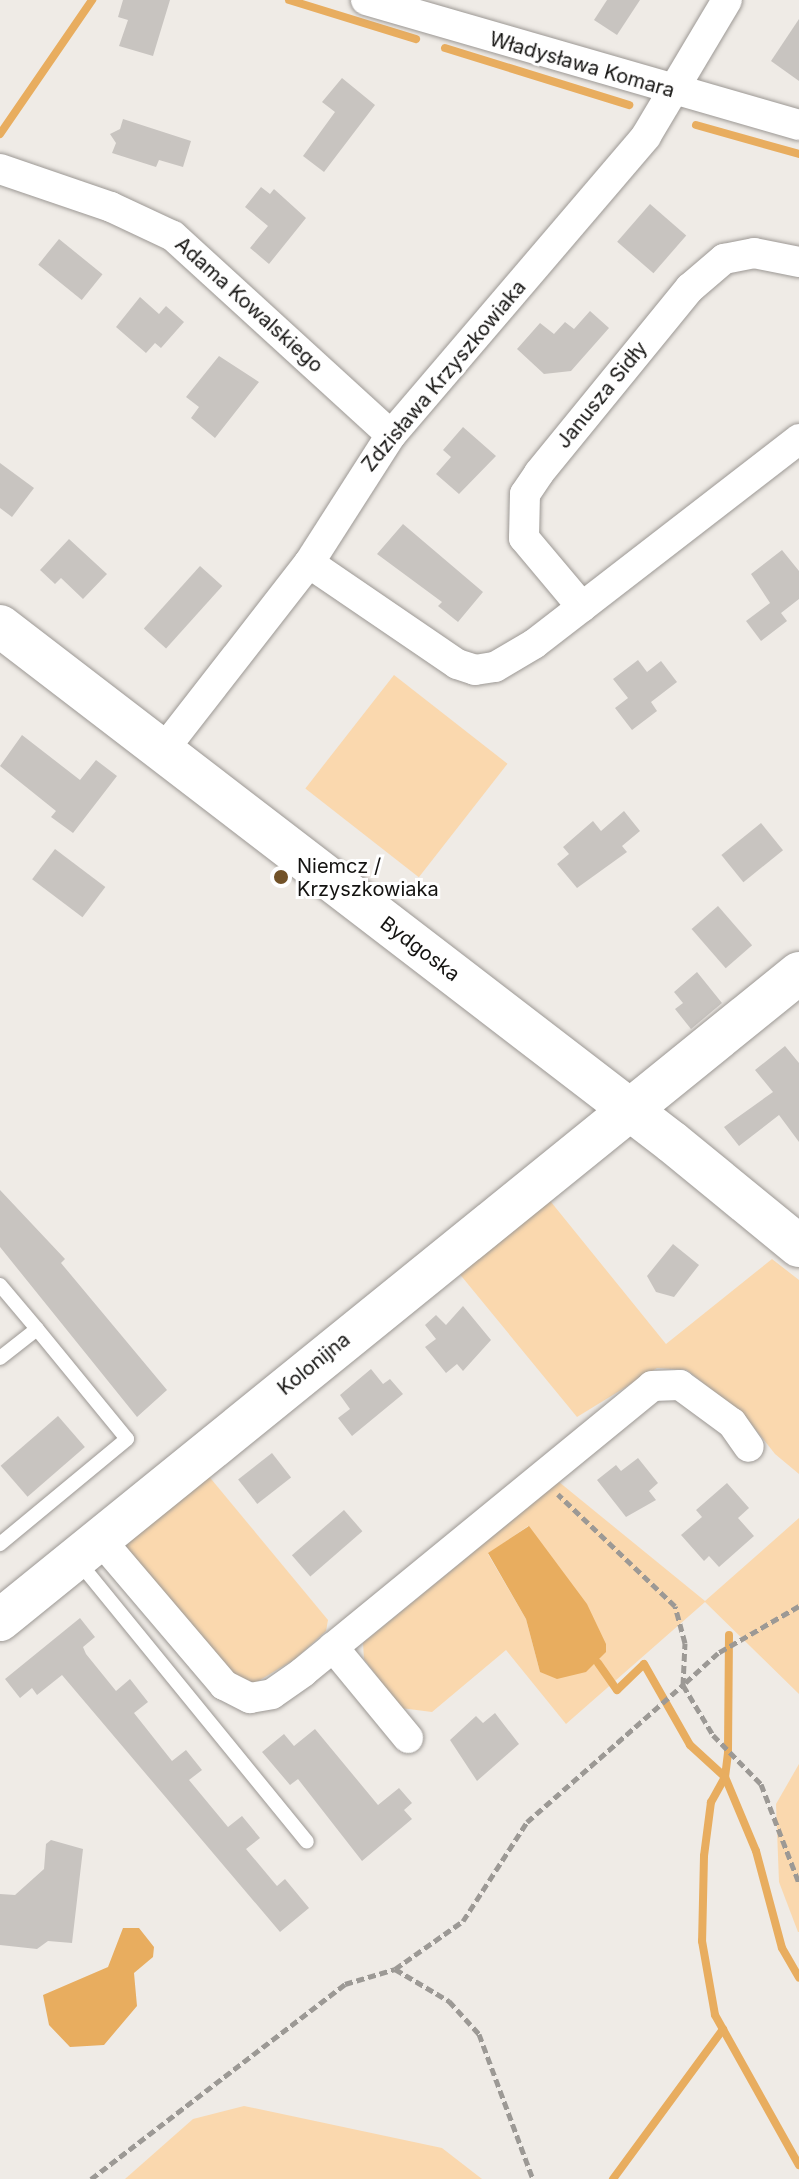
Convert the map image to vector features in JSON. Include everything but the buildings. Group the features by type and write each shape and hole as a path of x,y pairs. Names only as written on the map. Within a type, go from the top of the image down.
{"street":[{"name":"Władysława Komara","path":"366,0 672,91 799,125"},
{"name":"Zdzisława Krzyszkowiaka","path":"161,753 309,563 391,435 646,136 727,0"},
{"name":"Adama Kowalskiego","path":"0,169 111,207 173,236 391,435"},
{"name":"Janusza Sidły","path":"582,607 524,538 525,494 690,288 724,259 754,253 799,262"},
{"path":"309,563 457,664 475,670 515,658 799,439"},
{"name":"Bydgoska","path":"0,626 161,753 629,1110 799,1246"},
{"name":"Kolonijna","path":"0,1620 799,973"},
{"path":"87,1548 224,1685 250,1698 272,1694 333,1647 652,1386 680,1385 732,1423 749,1447"},
{"path":"333,1647 408,1738"}],"lane":[{"path":"0,1285 127,1439 0,1544"},
{"path":"0,1358 37,1329"},
{"path":"87,1548 307,1842"}],"path":[{"path":"540,1478 675,1606 685,1643 683,1685 713,1735 761,1784 799,1883"},
{"path":"91,2179 345,1984 395,1969 463,1921 527,1822 718,1653 799,1606"},
{"path":"395,1969 449,2001 479,2034 533,2179"}],"shaded area":[{"path":"394,675 507,764 419,877 305,788"},
{"path":"547,1197 666,1344 772,1259 799,1280 799,1474 775,1454 745,1416 687,1370 657,1368 577,1417 458,1272"},
{"path":"207,1474 328,1620 326,1631 295,1659 255,1683 235,1675 123,1548"},
{"path":"559,1482 705,1601 799,1518 799,1694 705,1602 566,1724 506,1650 432,1712 401,1708 364,1659 363,1643","holes":["528,1526 540,1672 526,1619 488,1554"]},
{"path":"529,1526 587,1604 606,1644 606,1652 586,1672 557,1679 540,1672 526,1619 488,1553"},
{"path":"799,1764 798,1932 779,1882 776,1804"},
{"path":"123,1928 139,1928 154,1947 153,1957 134,1973 137,2006 104,2045 70,2047 49,2025 43,1995 108,1967"},
{"path":"244,2106 442,2148 482,2179 125,2179 193,2119"}],"waterway":[{"path":"0,134 92,0"},
{"path":"289,0 416,39"},
{"path":"445,48 629,105"},
{"path":"696,125 799,154"},
{"path":"729,1635 728,1753 725,1777 711,1802 704,1856 702,1941 715,2015 799,2165"},
{"path":"598,1663 617,1690 644,1664 690,1745 725,1777 756,1851 782,1948 799,1977"},
{"path":"613,2179 723,2029"}],"place":[{"name":"Niemcz / Krzyszkowiaka","path":"281,877"}]}
